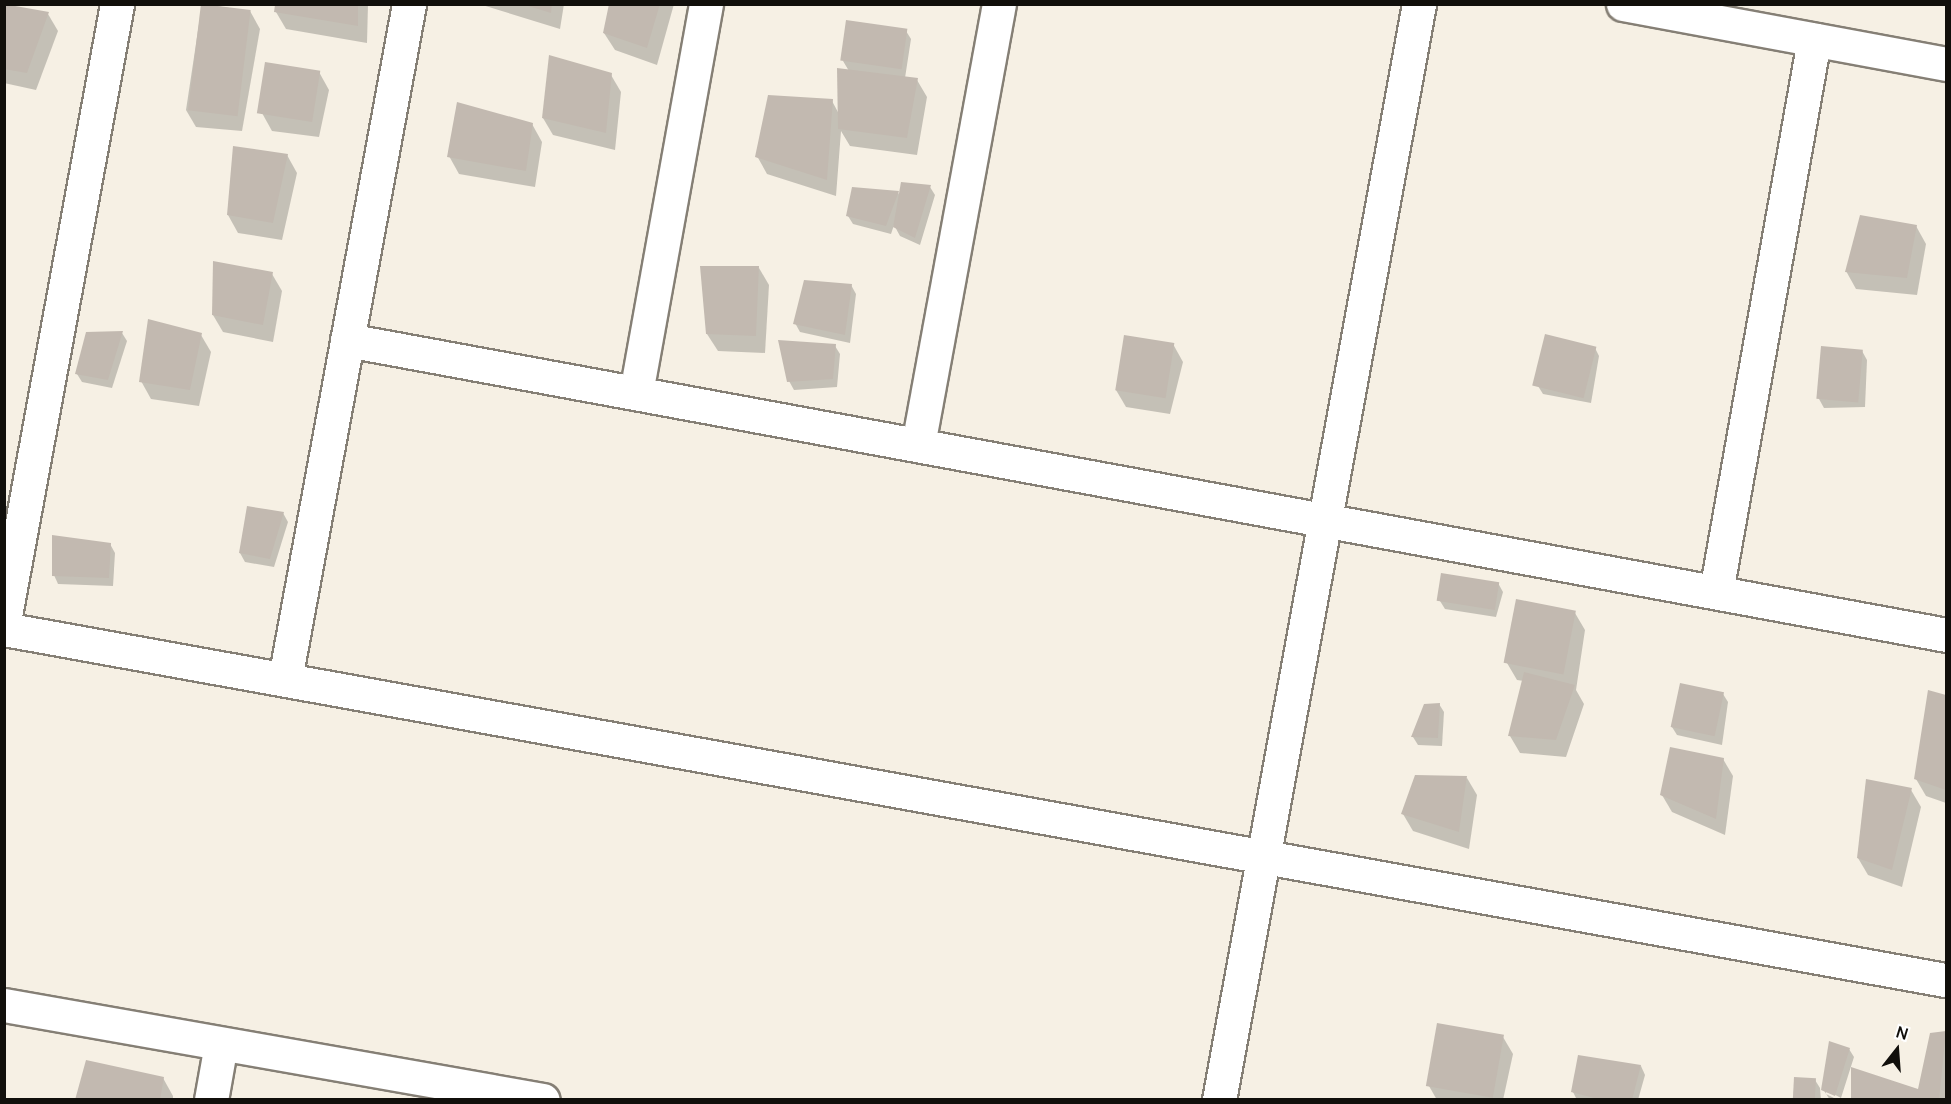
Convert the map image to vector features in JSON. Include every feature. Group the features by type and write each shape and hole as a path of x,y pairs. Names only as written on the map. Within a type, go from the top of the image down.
{"street":[{"path":"4,621 117,4"},
{"path":"285,679 408,4"},
{"path":"636,393 706,4"},
{"path":"918,445 999,4"},
{"path":"1219,1100 1419,4"},
{"path":"1623,4 1947,64"},
{"path":"1716,592 1814,40"},
{"path":"347,340 1947,635"},
{"path":"4,628 1947,980"},
{"path":"4,1005 522,1098"},
{"path":"211,1100 221,1044"}],"building":[{"path":"4,4 49,12 27,73 4,69"},
{"path":"201,4 251,10 238,116 188,110"},
{"path":"552,4 551,13 525,5"},
{"path":"609,4 660,4 647,48 603,33"},
{"path":"275,5 358,5 358,26 274,12"},
{"path":"846,20 907,29 902,69 840,61"},
{"path":"549,55 612,73 606,133 542,118"},
{"path":"265,62 320,71 312,122 257,113"},
{"path":"837,68 918,78 907,138 838,129"},
{"path":"768,95 833,99 827,180 755,157"},
{"path":"457,102 533,123 526,171 447,157"},
{"path":"233,146 288,154 273,223 227,215"},
{"path":"901,182 931,185 915,238 893,227"},
{"path":"852,187 899,191 886,226 846,216"},
{"path":"1860,215 1917,225 1907,278 1845,272"},
{"path":"213,261 273,272 263,325 212,315"},
{"path":"700,266 759,266 756,336 706,334"},
{"path":"804,280 852,284 845,335 793,324"},
{"path":"148,319 202,333 190,390 139,382"},
{"path":"123,331 108,380 75,374 86,332"},
{"path":"1545,334 1596,347 1584,398 1532,385"},
{"path":"1124,335 1174,343 1166,398 1115,390"},
{"path":"778,340 836,344 833,379 787,382"},
{"path":"1821,346 1863,350 1858,402 1816,399"},
{"path":"247,506 284,512 270,559 239,553"},
{"path":"52,535 111,543 109,578 52,576"},
{"path":"1441,573 1499,582 1495,610 1437,601"},
{"path":"1516,599 1576,611 1563,674 1504,663"},
{"path":"1524,672 1575,685 1556,740 1508,736"},
{"path":"1680,683 1724,692 1715,736 1671,727"},
{"path":"1928,690 1946,695 1946,790 1914,779"},
{"path":"1440,703 1438,738 1411,737 1424,704"},
{"path":"1670,747 1724,758 1716,819 1660,795"},
{"path":"1415,775 1467,776 1459,832 1401,814"},
{"path":"1866,779 1912,788 1892,870 1857,858"},
{"path":"1437,1023 1504,1035 1493,1098 1426,1086"},
{"path":"1946,1031 1939,1100 1851,1100 1851,1067 1918,1089 1930,1033"},
{"path":"1829,1041 1850,1048 1835,1096 1821,1090"},
{"path":"1578,1055 1641,1065 1632,1100 1602,1100 1571,1092"},
{"path":"86,1060 164,1077 160,1100 75,1100"},
{"path":"1794,1077 1816,1078 1815,1100 1793,1100"}]}
